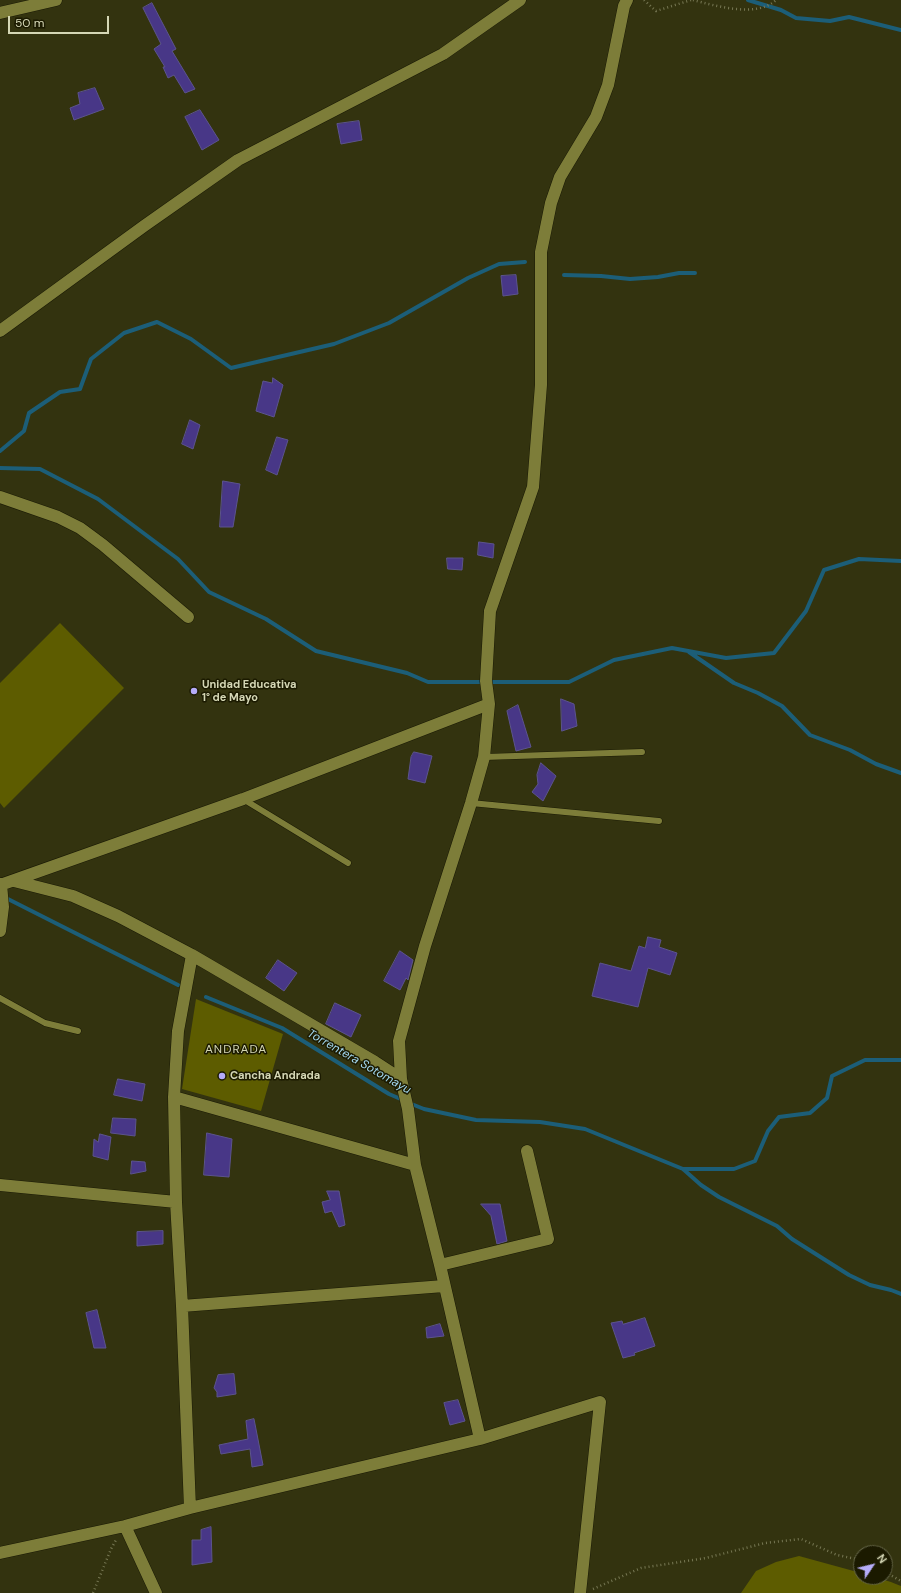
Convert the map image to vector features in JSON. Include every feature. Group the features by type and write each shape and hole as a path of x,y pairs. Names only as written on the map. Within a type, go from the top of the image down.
{"street":[{"path":"0,13 56,0"},
{"path":"0,330 238,160 444,54 520,0"},
{"path":"480,1439 440,1265 415,1165 408,1109 401,1079 398,1041 424,946 471,803 484,757 489,704 486,681 490,611 533,487 540,385 540,252 551,203 560,177 596,117 608,85 624,6 627,0"},
{"path":"0,497 58,517 80,528 103,545 188,617"},
{"path":"0,931 3,907 1,884 14,881 243,799 489,704"},
{"path":"14,881 73,896 118,916 192,956 375,1062 401,1079"},
{"path":"190,1508 182,1306 176,1202 174,1097 178,1031 192,956"},
{"path":"174,1097 415,1165"},
{"path":"440,1265 548,1239 527,1151"},
{"path":"0,1185 176,1202"},
{"path":"182,1306 444,1286"},
{"path":"0,1552 125,1526 190,1508 480,1439 600,1402 585,1591"},
{"path":"125,1526 156,1593"}],"lane":[{"path":"484,757 642,752"},
{"path":"243,799 348,863"},
{"path":"471,803 659,821"},
{"path":"0,998 45,1023 78,1030"}],"path":[{"path":"644,0 656,11 692,0 746,10 769,6 776,0"},
{"path":"93,1593 111,1549 125,1526"},
{"path":"585,1591 641,1568 706,1558 765,1543 801,1538 837,1555 853,1558"}],"shaded area":[{"path":"60,623 124,688 4,808 0,803 0,683"},
{"path":"196,999 283,1034 261,1111 182,1089"},
{"path":"799,1556 853,1571 853,1585 893,1585 893,1583 901,1586 901,1593 741,1593 756,1571 776,1562"}],"building":[{"path":"152,3 176,49 172,51 195,89 185,93 174,75 168,78 163,67 165,67 154,49 161,44 143,8"},
{"path":"95,88 104,109 74,120 70,108 80,104 78,93"},
{"path":"200,110 219,140 202,150 185,117"},
{"path":"359,121 362,140 341,144 337,124"},
{"path":"516,275 518,294 503,296 501,276"},
{"path":"273,378 283,385 274,417 256,411 263,381 272,383"},
{"path":"190,420 200,425 193,449 182,444"},
{"path":"277,437 288,440 277,475 266,470"},
{"path":"223,481 240,484 233,527 220,527"},
{"path":"479,542 494,544 493,558 478,555"},
{"path":"447,558 463,558 462,570 448,569"},
{"path":"561,699 574,704 577,726 562,731"},
{"path":"518,705 531,747 516,751 507,711"},
{"path":"414,752 432,756 425,783 408,779 411,757"},
{"path":"541,763 556,776 543,801 532,792 538,784 537,775"},
{"path":"648,937 661,940 659,947 677,953 670,975 648,968 638,1007 592,996 600,963 631,971 639,946 645,948"},
{"path":"400,951 413,960 408,980 406,978 400,990 384,981"},
{"path":"278,960 297,973 284,991 266,978"},
{"path":"335,1003 361,1015 351,1037 326,1024"},
{"path":"118,1079 145,1084 142,1101 114,1095"},
{"path":"113,1118 136,1119 135,1136 111,1133"},
{"path":"207,1133 232,1139 229,1177 204,1175"},
{"path":"100,1134 111,1137 108,1160 93,1156 94,1139 98,1142"},
{"path":"132,1161 145,1162 146,1171 131,1174"},
{"path":"327,1191 339,1191 345,1225 339,1227 332,1211 325,1213 322,1202 330,1200"},
{"path":"481,1204 500,1204 507,1241 497,1244 491,1216"},
{"path":"163,1231 163,1244 137,1246 137,1232"},
{"path":"97,1310 106,1348 94,1348 86,1313"},
{"path":"645,1318 655,1346 634,1353 635,1355 623,1358 611,1323 622,1321 623,1324"},
{"path":"440,1324 444,1336 427,1338 426,1328"},
{"path":"234,1374 236,1394 217,1397 217,1392 214,1388 218,1375"},
{"path":"458,1400 465,1421 450,1425 444,1403"},
{"path":"254,1419 263,1465 252,1467 250,1449 221,1454 219,1445 248,1439 246,1421"},
{"path":"211,1527 212,1562 192,1565 192,1540 201,1540 201,1530"}],"waterway":[{"path":"748,0 781,10 796,18 830,21 849,17 901,30"},
{"path":"0,451 24,431 29,413 60,392 80,389 91,359 124,333 157,322 191,339 231,368 334,344 389,323 468,278 499,264 525,262"},
{"path":"564,275 601,276 630,279 658,277 679,273 695,273"},
{"path":"0,468 40,469 98,499 178,559 209,592 266,619 316,651 407,673 428,682 569,682 614,660 672,648 726,658 774,653 806,611 824,570 859,559 901,561"},
{"path":"689,652 734,683 758,693 782,706 810,735 850,750 876,764 901,773"},
{"name":"Torrentera Sotomayu","path":"4,897 178,985"},
{"name":"Torrentera Sotomayu","path":"206,997 282,1028 389,1094 403,1100"},
{"name":"Torrentera Sotomayu","path":"409,1103 424,1109 476,1120 540,1122 585,1129 683,1169 734,1169 755,1161 768,1131 779,1117 810,1113 827,1098 832,1076 865,1060 901,1060"},
{"path":"683,1169 701,1185 719,1197 777,1226 792,1239 849,1275 870,1285 901,1294"}],"place":[{"name":"Unidad Educativa 1° de Mayo","path":"194,691"},
{"name":"Cancha Andrada","path":"222,1076"}],"district":[{"name":"ANDRADA","path":"236,1050"}]}
